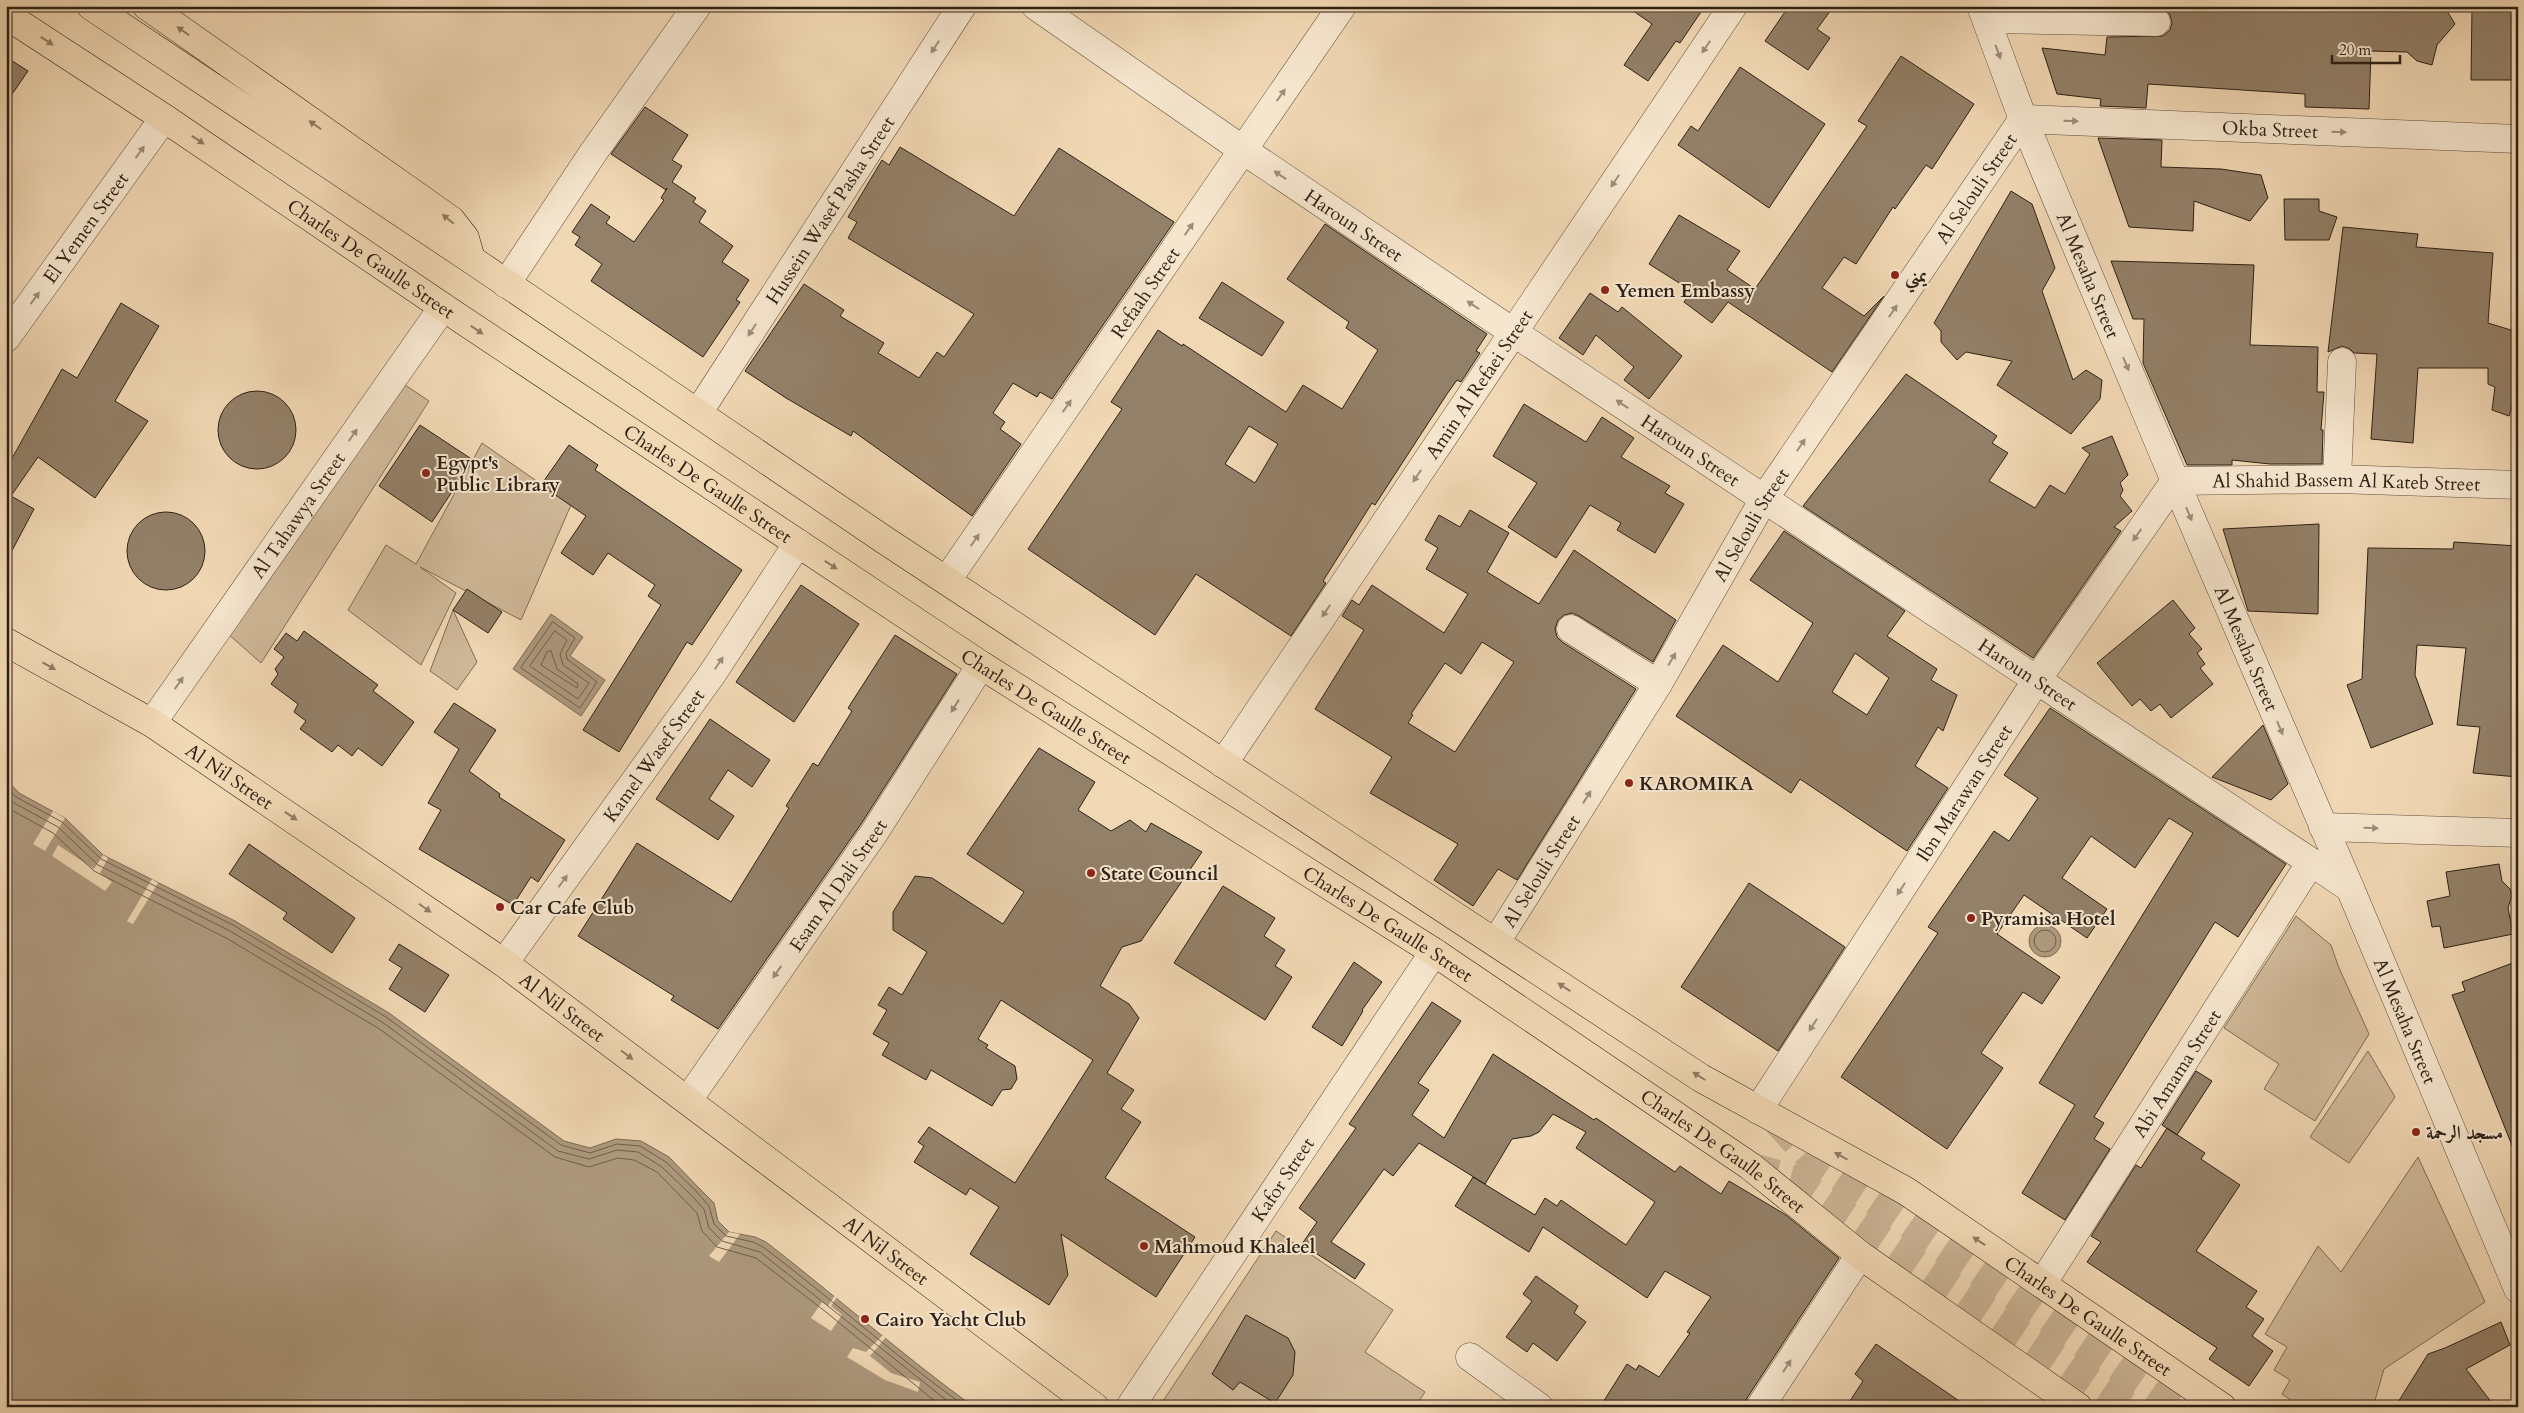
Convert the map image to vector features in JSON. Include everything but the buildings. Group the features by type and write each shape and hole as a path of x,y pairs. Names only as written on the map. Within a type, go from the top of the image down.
{"main road":[{"name":"Charles De Gaulle Street","path":"90,6 1223,764 1701,1078 1906,1191 2222,1407"},
{"path":"147,6 451,220 464,238 472,260"},
{"name":"Charles De Gaulle Street","path":"6,15 164,118 443,307 981,665 1434,952 1750,1166 1860,1255 2078,1407"},
{"name":"Al Nil Street","path":"6,642 152,723 316,833 504,963 1095,1407"}],"street":[{"path":"506,284 593,153 697,6"},
{"name":"Hussein Wasef Pasha Street","path":"698,413 962,6"},
{"name":"Haroun Street","path":"1036,6 1243,150 1513,332 2350,888"},
{"name":"Refaah Street","path":"947,580 1342,6"},
{"name":"Amin Al Refaei Street","path":"1223,764 1733,6"},
{"path":"1984,13 2156,22"},
{"name":"Al Mesaha Street","path":"1984,13 2023,120 2175,481 2350,888 2518,1289"},
{"name":"El Yemen Street","path":"6,338 164,118"},
{"name":"Okba Street","path":"2023,120 2518,140"},
{"name":"Al Selouli Street","path":"1496,942 1658,684 1764,499 2023,120"},
{"name":"Al Tahawya Street","path":"152,723 443,307"},
{"path":"2337,478 2342,362"},
{"name":"Al Shahid Bassem Al Kateb Street","path":"2175,481 2337,478 2518,485"},
{"name":"Ibn Marawan Street","path":"1758,1110 2036,681 2175,481"},
{"name":"Kamel Wasef Street","path":"504,963 712,674 798,543"},
{"path":"1571,629 1658,684"},
{"name":"Esam Al Dali Street","path":"688,1100 874,833 981,665"},
{"path":"2323,827 2518,833"},
{"name":"Abi Amama Street","path":"2042,1284 2311,862"},
{"name":"Kafor Street","path":"1130,1407 1434,952"},
{"path":"1760,1407 1860,1255"},
{"path":"1470,1357 1539,1407"}],"shaded area":[{"path":"396,379 429,401 261,663 227,633"},
{"path":"482,443 571,505 521,620 420,567 456,593 421,665 348,610 386,545 416,564"},
{"path":"453,610 477,662 457,690 430,671"},
{"path":"2296,916 2331,945 2339,968 2369,1034 2315,1121 2264,1089 2279,1064 2224,1028"},
{"path":"2368,1051 2395,1097 2349,1163 2310,1137"},
{"path":"2418,1157 2485,1302 2384,1369 2373,1407 2301,1407 2282,1394 2290,1380 2274,1370 2287,1347 2265,1334 2318,1246 2341,1272"},
{"path":"1276,1231 1393,1310 1365,1352 1425,1392 1415,1407 1159,1407"}],"water":[{"path":"551,614 583,637 570,656 605,680 581,716 513,669"},
{"path":"6,779 19,793 65,818 103,855 235,921 389,1013 564,1141 590,1148 616,1139 641,1141 669,1157 714,1203 718,1221 729,1232 755,1237 766,1242 921,1367 974,1407 6,1407"},
{"path":"2045,925 2051,926 2056,930 2060,935 2060,947 2056,952 2051,956 2045,957 2039,956 2034,952 2030,947 2029,941 2030,935 2034,930 2039,926"}],"pier":[{"path":"53,811 65,818 45,851 33,844"},
{"path":"58,845 94,869 103,855 108,858 100,873 112,882 105,891 52,856"},
{"path":"152,879 158,883 133,924 127,921"},
{"path":"729,1232 740,1234 719,1262 709,1256"},
{"path":"835,1295 837,1297 831,1306 842,1315 831,1331 811,1318 822,1302 828,1306"},
{"path":"883,1335 886,1337 870,1356 891,1373 920,1382 918,1392 885,1380 847,1357 853,1348 866,1352"}],"tunnel":[{"path":"1777,1122 1808,1156 2175,1407"},
{"path":"1750,1166 1794,1179 2130,1407"}],"place":[{"name":"يمني","path":"1895,275"},
{"name":"Yemen Embassy","path":"1605,290"},
{"name":"Egypt's Public Library","path":"426,473"},
{"name":"KAROMIKA","path":"1629,783"},
{"name":"State Council","path":"1091,873"},
{"name":"Car Cafe Club","path":"500,907"},
{"name":"Pyramisa Hotel","path":"1971,918"},
{"name":"مسجد الرحمة","path":"2416,1132"},
{"name":"Mahmoud Khaleel","path":"1144,1246"},
{"name":"Cairo Yacht Club","path":"865,1319"}]}
